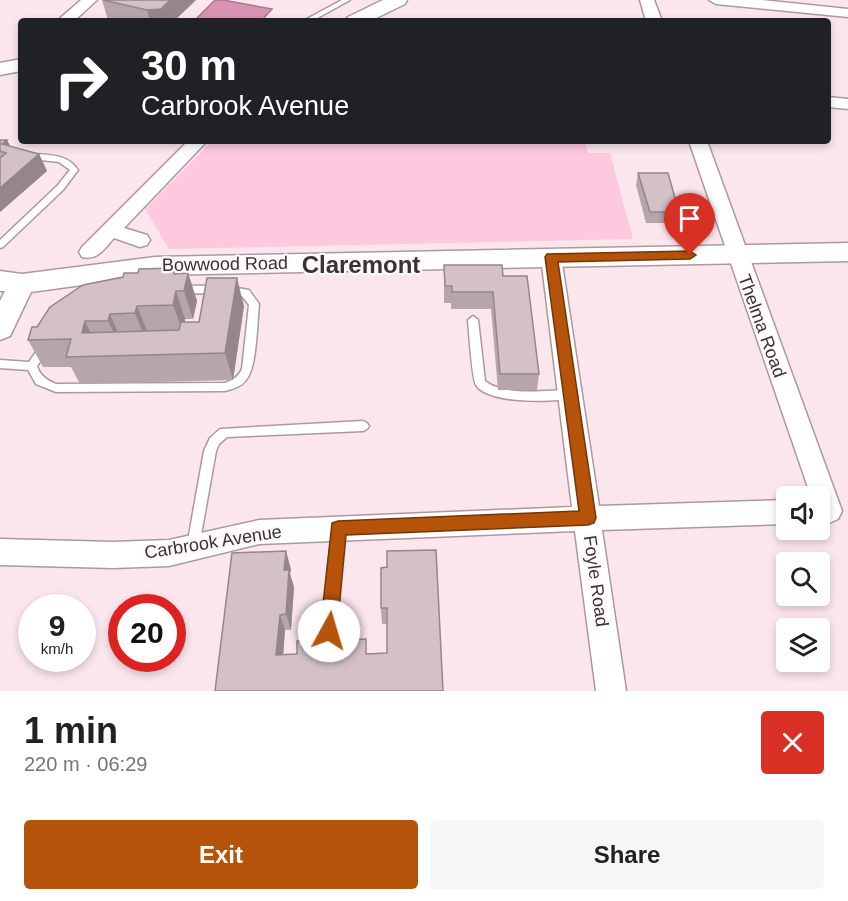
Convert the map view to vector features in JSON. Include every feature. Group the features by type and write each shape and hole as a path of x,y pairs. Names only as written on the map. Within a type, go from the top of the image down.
{"street":[{"path":"69,18 90,0"},
{"path":"362,18 398,0"},
{"path":"647,0 653,18"},
{"path":"716,0 848,13"},
{"path":"831,102 848,104"},
{"path":"89,252 195,144"},
{"name":"Thelma Road","path":"699,144 736,254 832,511"},
{"path":"110,230 140,240"},
{"name":"Bowwood Road","path":"11,282 155,266 848,252"},
{"name":"Foyle Road","path":"551,257 611,691"},
{"path":"0,329 11,282"},
{"name":"Carbrook Avenue","path":"0,552 113,555 169,553 259,532 776,512"}],"lane":[{"path":"313,18 347,0"},
{"path":"0,245 60,188 74,170 72,165 64,160 35,157"},
{"path":"226,290 245,293 254,304 247,369 244,378 236,384 225,387 56,388 37,379 32,366 59,327 76,314 121,295 156,291 226,290"},
{"path":"473,320 480,383 484,388 502,394 571,394"},
{"path":"0,364 32,366"},
{"path":"193,548 210,452 218,435 224,432 363,426"},
{"path":"329,631 338,528"}],"shaded area":[{"path":"215,0 272,9 264,18 197,18"},
{"path":"209,144 586,144 588,153 610,153 633,239 169,249 145,209"}],"building":[{"path":"103,0 170,0 161,9 147,10"},
{"path":"0,140 7,140 2,144 39,154 0,188 0,158 6,153 0,151"},
{"path":"638,173 668,173 679,212 650,212"},
{"path":"444,265 502,265 503,276 527,276 539,374 500,374 493,292 452,292 452,286 445,286"},
{"path":"175,268 174,274 188,273 184,291 176,291 173,305 137,306 135,313 110,314 108,321 85,321 82,333 179,330 181,322 199,322 207,278 237,278 225,353 66,357 71,339 28,340 32,327 37,327 50,307 83,285 123,277 124,273 138,273 139,269"},
{"path":"436,550 443,691 215,691 232,553 286,551 284,570 289,570 286,614 280,615 276,655 297,654 297,641 319,640 318,656 346,655 346,640 366,639 366,654 387,653 387,608 381,608 381,568 387,567 387,551"}],"district":[{"name":"Claremont","path":"361,264"}],"route":[{"path":"329,631 338,528 588,518 551,257 690,255"}]}
